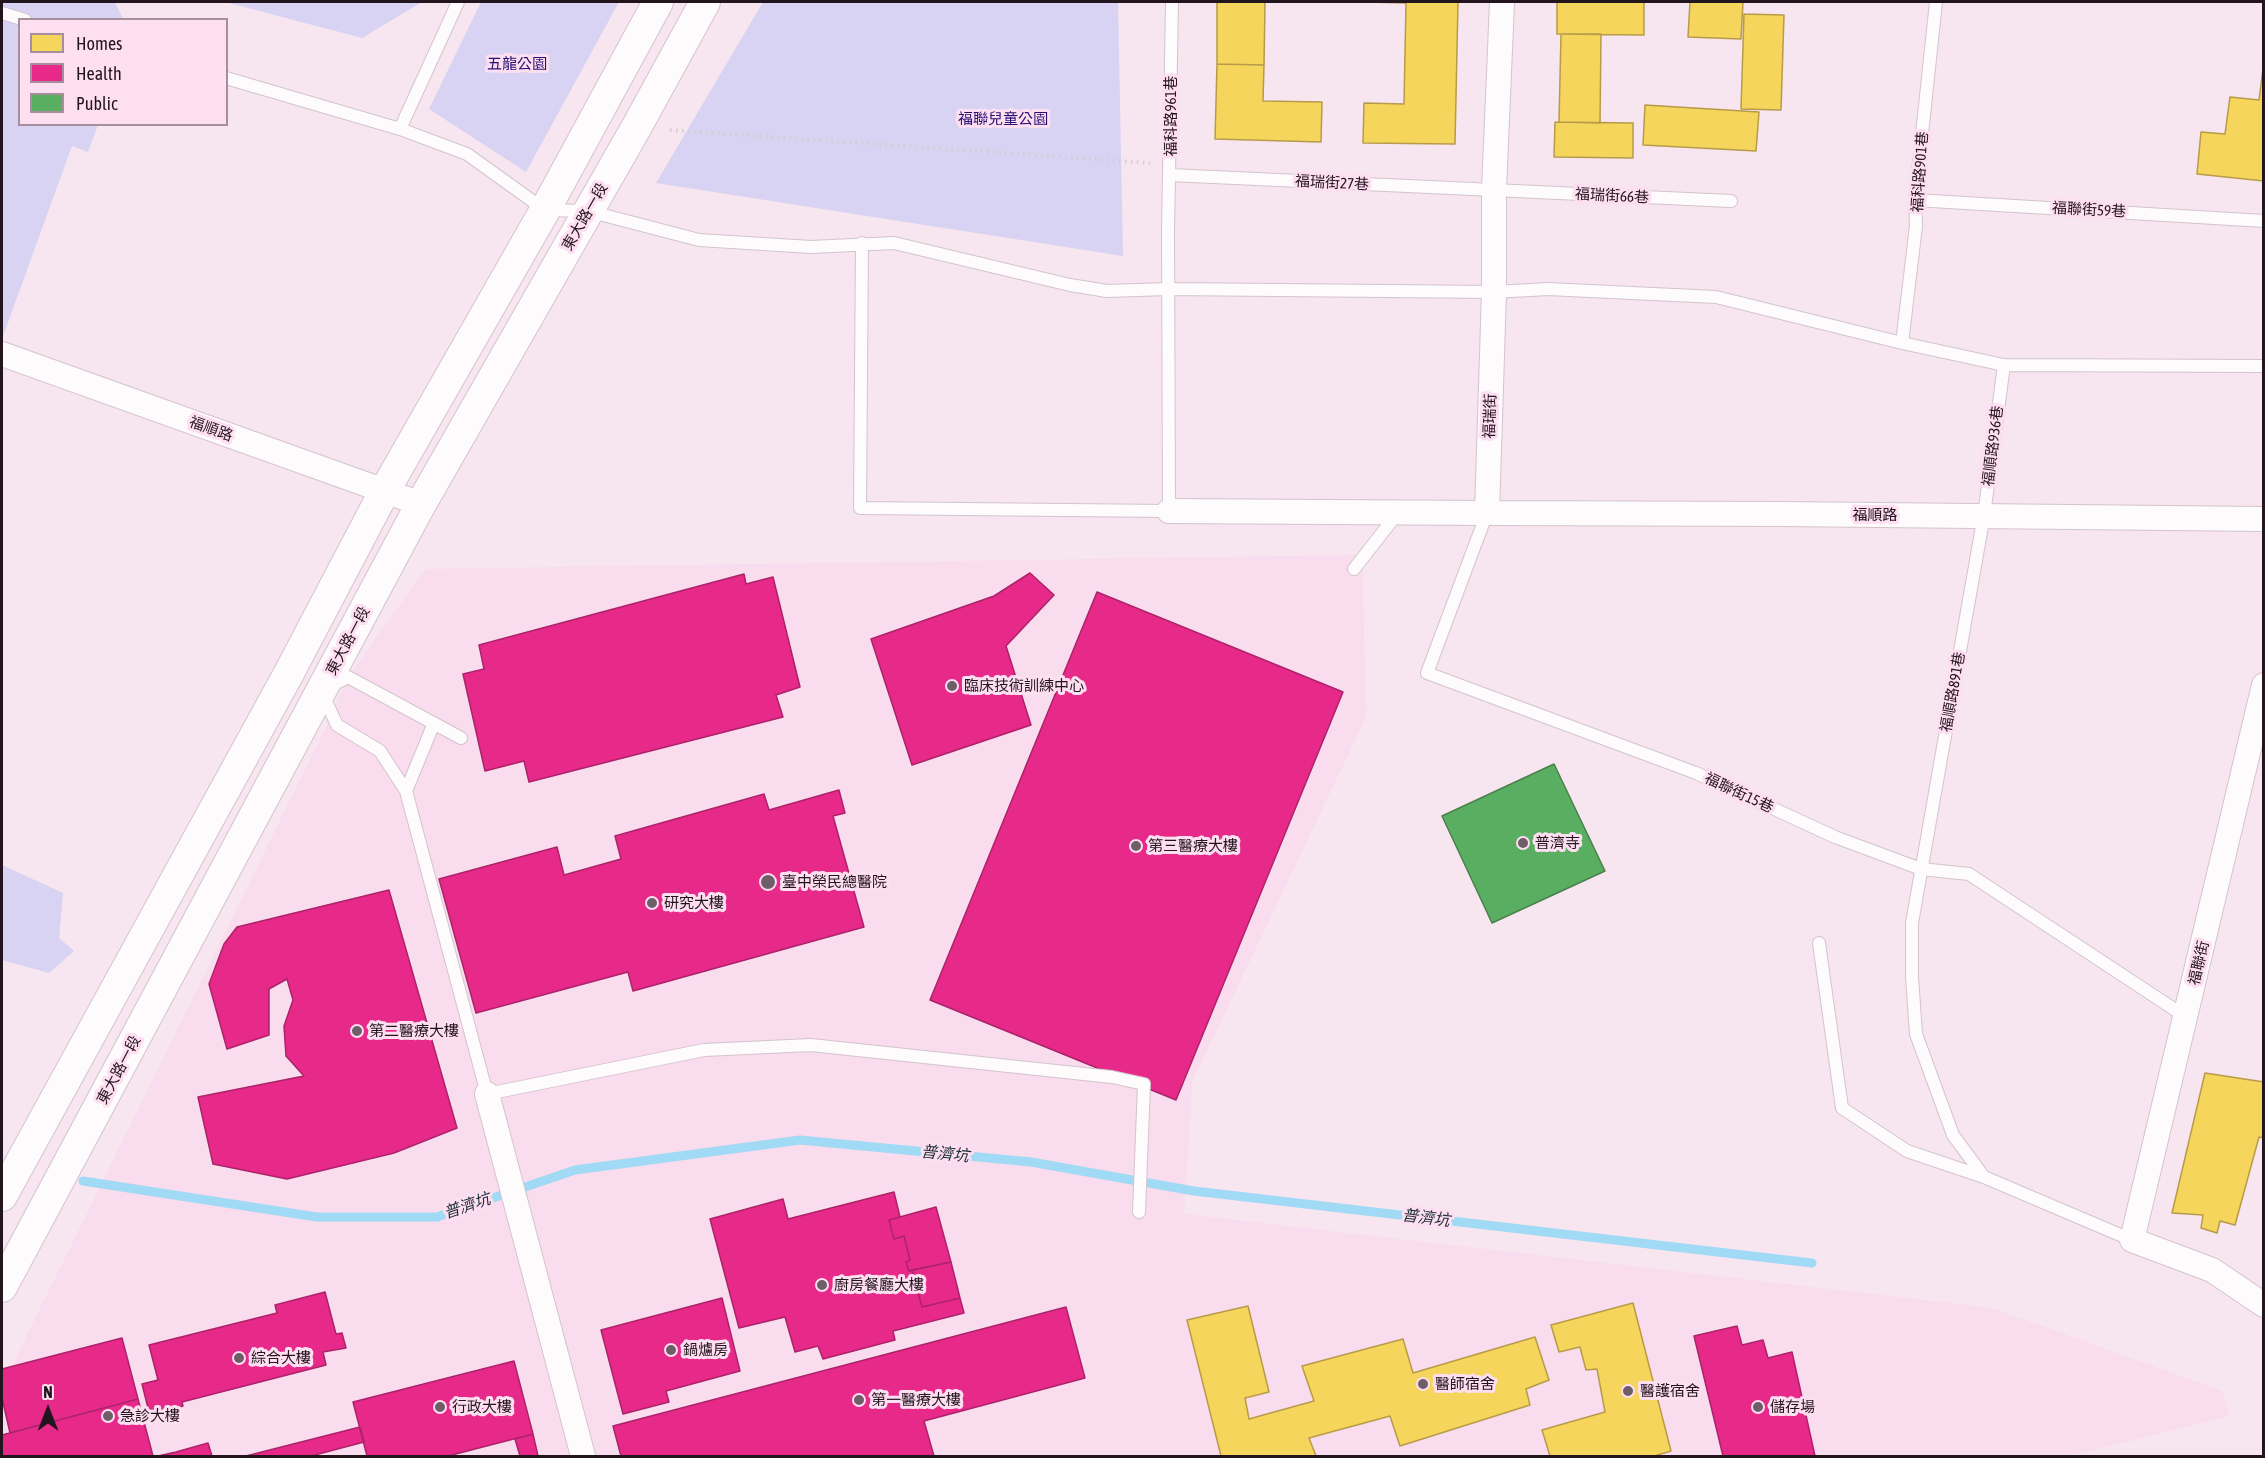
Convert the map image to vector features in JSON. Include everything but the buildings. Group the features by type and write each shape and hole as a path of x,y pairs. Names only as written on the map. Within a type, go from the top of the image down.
{"street":[{"path":"2,1196 289,673 384,492 545,210 658,2"},
{"name":"東大路一段","path":"2,1287 421,504 636,128 705,2"},
{"name":"福瑞街","path":"1487,513 1494,292 1494,190 1502,2"},
{"name":"福順路","path":"2,354 421,504"},
{"path":"1169,511 1487,513"},
{"name":"福順路","path":"1487,513 1984,515 2264,519"},
{"path":"289,673 321,691"},
{"name":"福聯街","path":"2132,1240 2264,685"},
{"path":"486,1094 583,1456"},
{"path":"2132,1240 2212,1270 2264,1305"}],"lane":[{"path":"400,129 458,2"},
{"name":"福科路961巷","path":"1169,511 1168,231 1172,2"},
{"name":"福科路901巷","path":"1902,343 1916,226 1916,200 1936,2"},
{"path":"2,13 18,18"},
{"path":"228,79 400,129 466,154 545,210 588,212 699,240 811,247 894,243 1070,285 1107,291 1168,289 1494,292 1548,289 1716,297 1902,343 2003,371 2264,366"},
{"name":"福瑞街27巷","path":"1170,175 1494,190"},
{"name":"福瑞街66巷","path":"1494,190 1731,201"},
{"name":"福聯街59巷","path":"1916,200 2264,221"},
{"path":"862,243 860,508 1169,511"},
{"name":"福順路936巷","path":"1984,515 2003,371"},
{"name":"福聯街15巷","path":"1487,513 1427,673 1696,773 1835,837 1921,868 1969,874 2186,1017"},
{"path":"1354,569 1397,514"},
{"name":"福順路891巷","path":"1984,515 1912,923 1912,977 1916,1034 1953,1135 1984,1177"},
{"path":"461,738 348,677 321,691 337,725 380,751 406,791 486,1094 704,1050 811,1045 1112,1077 1144,1084 1139,1212"},
{"path":"406,791 434,723"},
{"path":"1819,943 1842,1108 1907,1151 1984,1177 2132,1240"}],"path":[{"path":"636,128 1148,161 1170,175"}],"shaded area":[{"name":"臺中榮民總醫院","path":"1362,555 1366,717 1192,1082 1184,1214 1992,1308 2222,1391 2229,1416 2071,1456 2,1456 2,1387 5,1380 330,719 348,677 426,569"}],"green space":[{"path":"2,2 115,2 123,18 18,18 18,126 98,126 88,152 72,146 2,339"},
{"path":"225,2 422,2 362,38"},
{"name":"五龍公園","path":"481,2 619,2 526,172 429,109"},
{"name":"福聯兒童公園","path":"763,2 1118,2 1123,256 656,183"},
{"path":"2,865 63,893 59,938 74,951 49,973 2,960"}],"waterway":[{"name":"普濟坑","path":"83,1181 317,1217 437,1217 575,1170 800,1140 1031,1162 1194,1191 1812,1263"}],"place":[{"name":"臨床技術訓練中心","path":"952,686"},
{"name":"普濟寺","path":"1523,843"},
{"name":"第三醫療大樓","path":"1136,846"},
{"name":"臺中榮民總醫院","path":"768,882"},
{"name":"研究大樓","path":"652,903"},
{"name":"第二醫療大樓","path":"357,1031"},
{"name":"廚房餐廳大樓","path":"822,1285"},
{"name":"鍋爐房","path":"671,1350"},
{"name":"綜合大樓","path":"239,1358"},
{"name":"醫師宿舍","path":"1423,1384"},
{"name":"醫護宿舍","path":"1628,1391"},
{"name":"第一醫療大樓","path":"859,1400"},
{"name":"行政大樓","path":"440,1407"},
{"name":"儲存場","path":"1758,1407"},
{"name":"急診大樓","path":"108,1416"}]}
